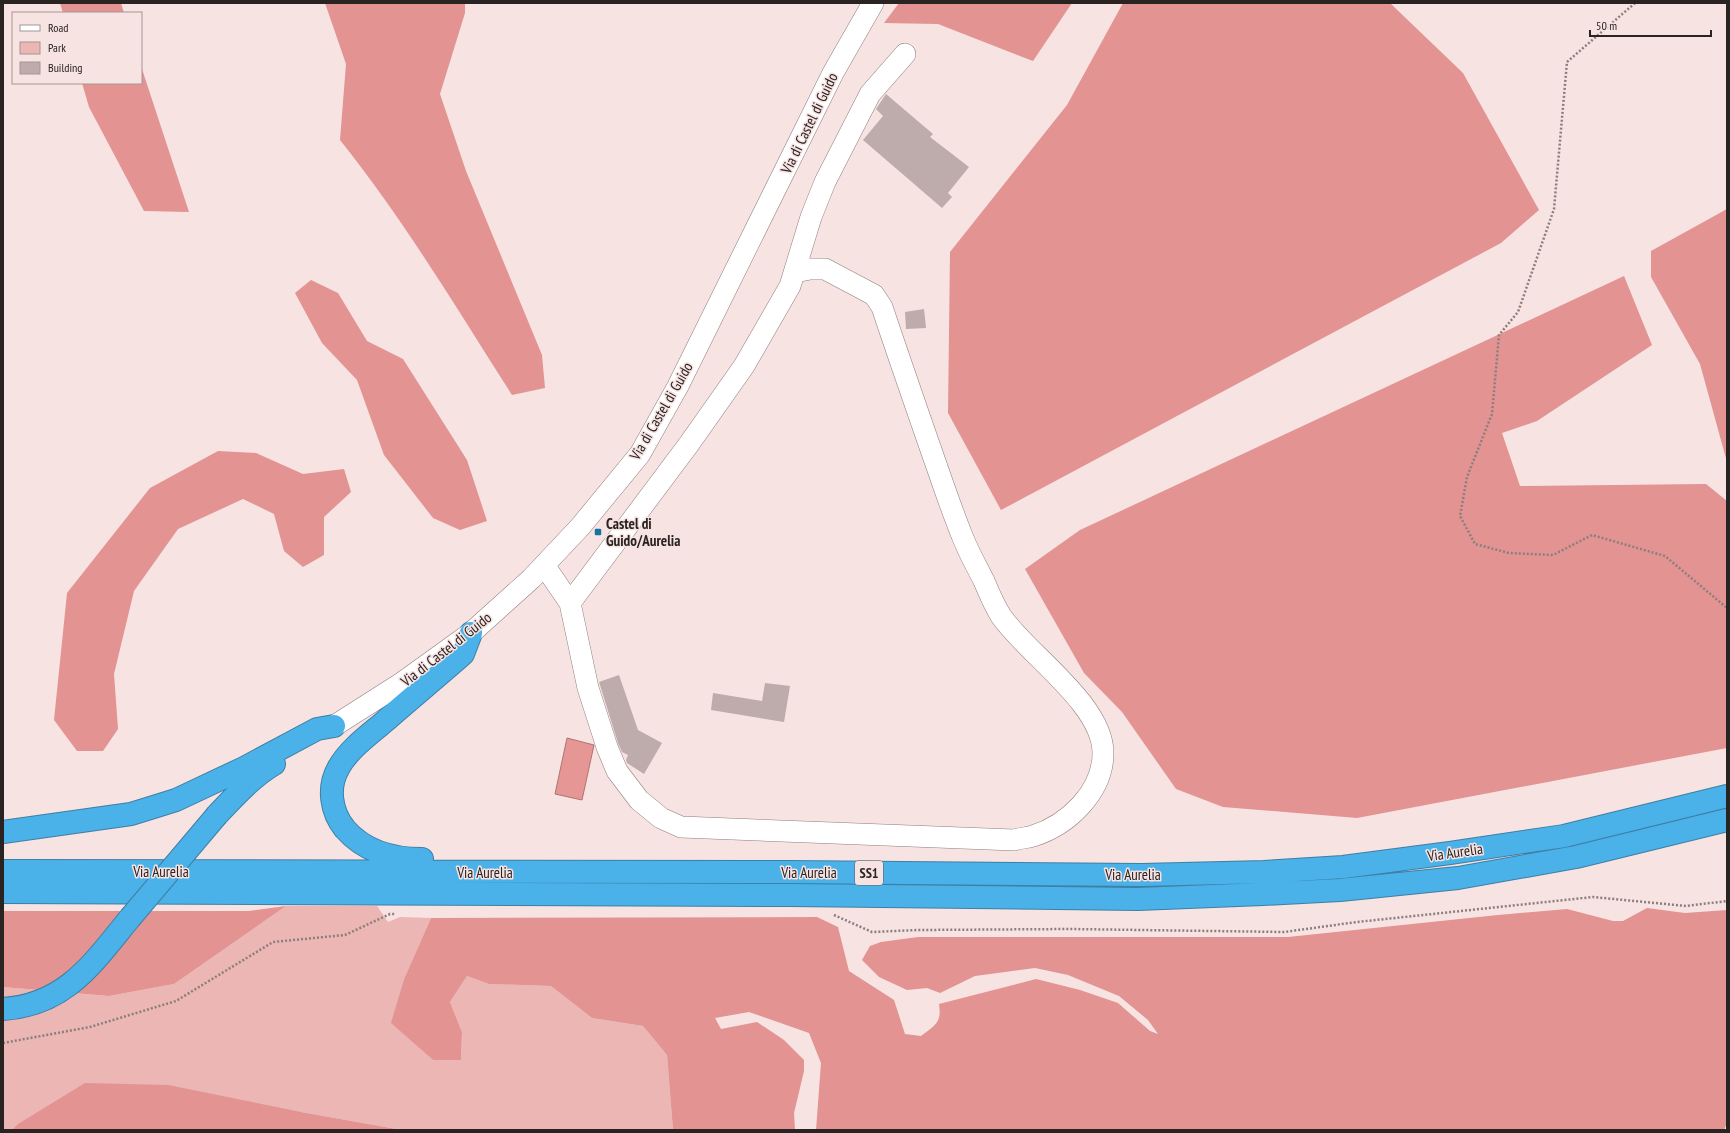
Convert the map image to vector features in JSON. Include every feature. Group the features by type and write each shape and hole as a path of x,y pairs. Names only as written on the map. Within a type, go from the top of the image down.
{"highway":[{"path":"471,633 463,654 354,748 339,767 332,787 333,804 339,822 350,834 364,845 383,854 402,859 766,862 789,872"},
{"path":"3,1009 28,1006 52,997 73,983 92,964 217,815 239,792 266,769 320,738 334,726"},
{"path":"3,832 131,814 176,800 244,768 317,729 334,726"},
{"name":"Via Aurelia","path":"3,871 789,872 1142,875 1264,872 1342,867 1564,836 1727,796"},
{"name":"Via Aurelia","path":"3,892 1130,899 1262,894 1340,890 1458,878 1576,857 1727,820"}],"street":[{"name":"Via di Castel di Guido","path":"334,726 404,682 471,633 544,566 580,527 640,454 678,386 833,73 873,3"},
{"path":"570,603 689,444 744,366 790,286 811,216 825,182 870,94 905,54"},
{"path":"544,566 570,603 588,688 602,732 617,771 639,800 661,818 681,827 1014,840 1033,836 1054,827 1073,813 1090,795 1099,774 1103,753 1102,739 1097,727 1090,714 1001,616 963,539 882,307 874,295 826,269 810,269 795,272"}],"path":[{"path":"1635,3 1567,62 1554,209 1518,312 1499,335 1492,414 1467,477 1460,516 1475,544 1509,553 1553,555 1592,535 1665,556 1727,608"},
{"path":"833,915 872,932 918,930 1070,929 1284,932 1357,922 1593,897 1686,906 1727,901"},
{"path":"3,1043 90,1028 176,1001 273,942 345,935 390,914 398,914"}],"green space":[{"path":"286,906 377,906 388,922 400,917 431,918 404,979 392,1023 433,1060 461,1060 462,1032 450,1002 467,976 489,984 551,986 592,1018 643,1026 667,1055 673,1130 402,1130 301,1112 19,1124 12,1130 3,1130 3,987 109,996 174,984"}],"shaded area":[{"path":"60,3 121,3 124,12 63,12"},
{"path":"325,3 465,3 465,13 440,94 466,171 542,355 545,388 512,395 408,233 364,170 340,140 346,64"},
{"path":"899,3 1072,3 1033,61 938,24 884,23"},
{"path":"1123,3 1390,3 1463,73 1539,210 1501,243 1001,510 948,413 950,252 1067,105"},
{"path":"142,69 189,212 144,211 89,107 82,84 142,84"},
{"path":"1727,209 1727,462 1700,364 1651,277 1651,251"},
{"path":"1624,276 1652,345 1537,421 1502,433 1520,486 1706,484 1727,501 1727,748 1357,818 1223,807 1176,789 1122,712 1084,673 1025,569 1080,530"},
{"path":"311,280 338,293 367,341 403,359 467,460 487,521 460,530 433,518 384,455 357,380 322,343 295,293"},
{"path":"218,451 256,453 303,474 344,469 351,492 324,517 324,555 303,567 284,551 274,514 243,499 178,529 134,591 114,674 118,729 103,751 77,751 54,720 67,593 150,488"},
{"path":"567,738 594,745 582,800 555,794"},
{"path":"286,906 174,984 109,996 3,987 3,911 249,911"},
{"path":"1647,908 1685,913 1727,910 1727,1123 1724,1130 816,1130 821,1063 809,1033 749,1012 715,1018 721,1029 757,1022 784,1040 804,1060 804,1071 794,1113 795,1130 673,1130 667,1055 643,1026 592,1018 551,986 489,984 467,976 450,1002 462,1032 461,1060 433,1060 391,1023 404,979 431,918 817,917 838,927 849,971 894,1000 905,1034 921,1036 934,1026 938,1020 940,1010 939,1004 1036,979 1080,990 1118,1003 1150,1031 1158,1034 1148,1020 1119,996 1068,975 1035,968 975,976 940,993 927,988 907,990 879,977 862,960 870,946 881,942 918,937 1288,937 1567,909 1613,921 1623,921"},
{"path":"85,1083 168,1085 301,1112 402,1130 12,1130 18,1124"}],"building":[{"path":"886,94 933,134 930,137 969,167 948,193 952,197 942,208 863,140 883,116 876,109"},
{"path":"924,309 926,328 906,329 905,312"},
{"path":"619,675 638,730 662,743 644,774 627,763 626,760 628,755 622,752 618,743 599,682"},
{"path":"765,683 790,686 784,722 711,710 713,693 762,701"}],"place":[{"name":"Castel di Guido/Aurelia","path":"598,532"}]}
